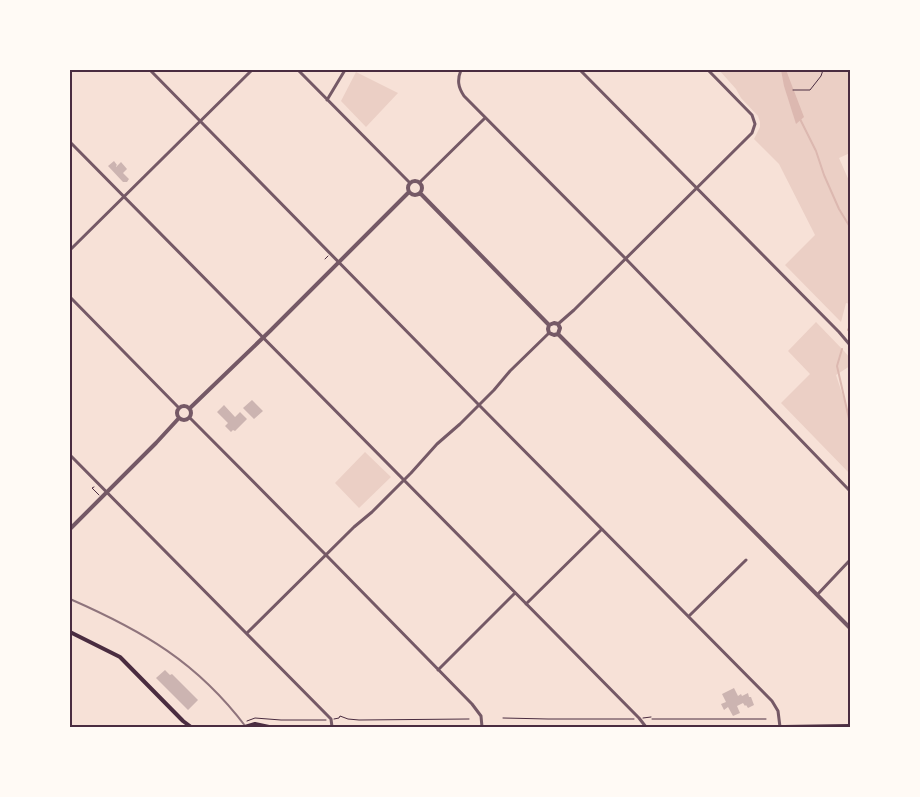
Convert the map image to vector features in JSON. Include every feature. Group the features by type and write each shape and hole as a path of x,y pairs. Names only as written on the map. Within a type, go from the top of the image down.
{"main road":[{"path":"70,632 120,657 191,727"},
{"path":"247,724 268,727"},
{"path":"784,727 850,726"}],"street":[{"path":"150,70 338,263 775,704 778,710 780,727"},
{"path":"70,250 252,70"},
{"path":"298,70 410,183"},
{"path":"327,100 345,70"},
{"path":"461,70 458,83 464,96 626,259 850,490"},
{"path":"580,70 850,345"},
{"path":"550,325 558,324 574,310 754,130 755,124 752,114 708,70"},
{"path":"420,182 486,118"},
{"path":"70,142 646,727"},
{"path":"410,183 413,181 420,182"},
{"path":"420,182 422,187 420,194"},
{"path":"190,408 409,192 410,183"},
{"path":"409,192 414,195 420,194"},
{"path":"420,194 550,325"},
{"path":"70,297 179,408"},
{"path":"558,324 560,328 558,334"},
{"path":"246,633 404,480 436,444 494,390 510,371 549,333 550,325"},
{"path":"549,333 552,335 558,334"},
{"path":"558,334 850,628"},
{"path":"179,408 186,406 190,408"},
{"path":"179,408 177,414 179,418"},
{"path":"190,408 192,412 190,418"},
{"path":"179,418 183,420 190,418"},
{"path":"70,529 179,418"},
{"path":"190,418 480,713 482,727"},
{"path":"70,455 331,719 332,727"},
{"path":"526,604 602,529"},
{"path":"689,616 746,560"},
{"path":"817,594 850,560"},
{"path":"438,670 515,593"}],"path":[{"path":"793,90 810,90 821,76 823,70"},
{"path":"92,488 102,498"},
{"path":"247,724 255,718 281,720 331,719 339,718 340,716 359,720 469,719"},
{"path":"503,718 766,719"}],"shaded area":[{"path":"719,70 850,70 850,153 839,158 850,183 850,304 846,303 841,322 785,265 815,235 779,164 754,139 760,127 758,116"},
{"path":"781,70 786,70 804,117 796,124 784,86"},
{"path":"356,72 398,93 366,127 341,101"},
{"path":"816,322 850,358 850,366 836,375 850,417 850,474 781,403 810,374 788,351"},
{"path":"365,452 391,477 359,508 335,483"}],"building":[{"path":"114,161 117,165 116,167 121,162 127,169 123,173 129,179 127,182 123,182 108,166"},
{"path":"252,400 263,411 254,419 243,408"},
{"path":"224,405 235,417 240,412 247,419 235,431 231,432 225,426 228,423 217,412"},
{"path":"165,670 170,675 172,674 198,700 188,710 156,678"},
{"path":"734,688 738,696 748,693 754,705 748,708 743,703 737,706 740,713 733,716 728,707 724,710 721,704 726,702 722,694"}],"waterway":[{"path":"800,119 816,151 839,209 850,227"},
{"path":"848,330 850,326"},
{"path":"842,349 837,366 850,423"}],"railway":[{"path":"70,599 145,636 188,666 208,684 246,727"}]}
